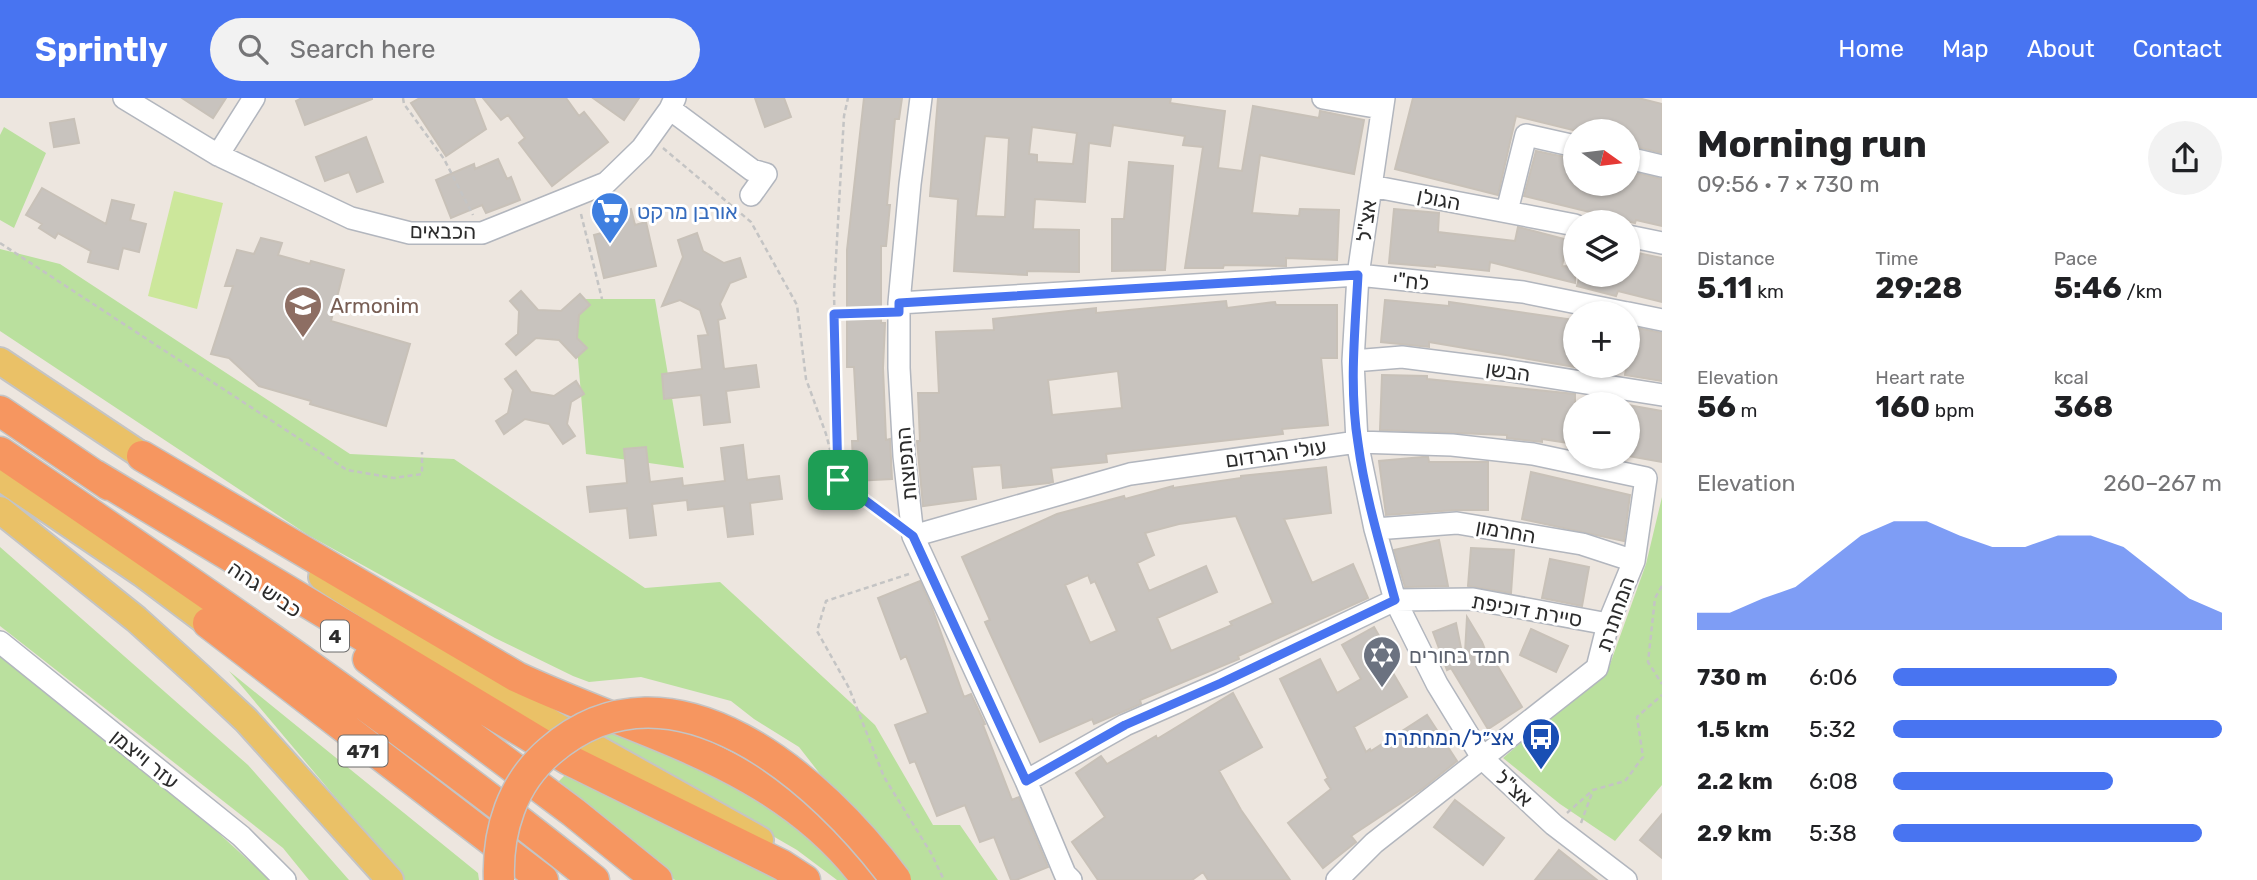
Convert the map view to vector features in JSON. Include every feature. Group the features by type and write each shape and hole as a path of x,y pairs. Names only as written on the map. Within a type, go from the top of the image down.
{"highway":[{"name":"כביש גהה","path":"0,411 373,662 563,804 657,880"},
{"name":"כביש גהה","path":"0,452 377,713 594,880"},
{"path":"142,456 517,677 570,702 705,755 752,778 828,837 867,880"},
{"path":"95,475 558,754 647,801 782,865 805,880"},
{"path":"208,622 543,880"},
{"name":"471","path":"208,622 517,880"},
{"path":"499,880 499,848 506,819 521,784 542,757 560,741 594,723 617,716 651,712 699,719 732,733 763,752 801,780 851,824 896,880"}],"main road":[{"path":"0,361 353,598 482,681 553,724 755,836 794,862 814,880"},
{"path":"0,477 143,574 208,622"},
{"path":"0,510 136,619 246,720 390,880"}],"street":[{"name":"הכבאים","path":"124,98 218,155 351,218 410,233 482,233 606,183 642,148 672,104"},
{"path":"218,155 254,98"},
{"name":"התפוצות","path":"921,98 899,308 904,456 913,536 1026,781 1065,874 1071,880"},
{"path":"1323,98 1382,103"},
{"name":"אצ\"ל","path":"1382,103 1358,275 1353,362 1357,442 1395,600 1437,684 1483,759 1554,825 1624,879"},
{"path":"672,104 752,170 766,174 751,195"},
{"path":"1507,211 1526,135 1563,143"},
{"path":"1640,161 1662,166"},
{"name":"הגולן","path":"1371,186 1563,223"},
{"path":"1640,238 1662,243"},
{"name":"לח\"י","path":"899,308 1358,275 1524,292 1568,301"},
{"name":"לח\"י","path":"1640,316 1662,320"},
{"name":"הבשן","path":"1353,362 1402,358 1505,370 1662,395"},
{"name":"עולי הגרדום","path":"913,536 1130,474 1357,442 1452,445 1533,454 1646,478"},
{"name":"המחתרת","path":"1337,880 1374,844 1597,668 1608,624 1634,561 1646,478"},
{"name":"החרמון","path":"1376,529 1457,523 1582,544 1634,561"},
{"name":"סיירת דוכיפת","path":"1026,781 1125,725 1221,683 1395,600 1473,599 1608,624"},
{"name":"עזר וייצמן","path":"0,642 242,836 285,880"}],"path":[{"path":"403,98 404,104 444,159 482,233"},
{"path":"838,480 834,314 844,116 848,98"},
{"path":"650,137 751,222 797,305 806,379 826,434 838,480 913,536"},
{"path":"576,195 602,299"},
{"path":"0,243 346,470 394,478 422,474 422,452"},
{"path":"834,314 899,308"},
{"path":"928,568 826,601 817,631 849,688 884,777 931,853 944,880"},
{"path":"1662,586 1655,598 1648,662 1662,684"},
{"path":"1554,825 1593,790 1625,781 1643,757 1637,716 1662,695"},
{"path":"1574,840 1593,790"}],"green space":[{"path":"4,127 46,153 14,228 0,220 0,135"},
{"path":"174,191 223,203 197,309 148,296"},
{"path":"0,249 60,264 350,454 454,459 645,588 720,582 875,725 933,825 960,825 998,880 903,880 799,747 731,701 641,677 589,682 573,676 495,638 308,535 0,331"},
{"path":"573,299 655,299 684,468 586,454"},
{"path":"1662,497 1662,785 1615,841 1560,804 1503,758 1609,667 1646,564"},
{"path":"0,547 248,765 349,880 309,880 283,848 0,626"},
{"path":"0,656 213,828 270,880 0,880"},
{"path":"229,671 478,873 479,880 405,880"},
{"path":"613,731 737,784 813,839 851,880 837,880 797,850 604,738"},
{"path":"567,773 784,880 675,880 556,784"}],"building":[{"path":"182,98 226,98 213,118"},
{"path":"302,98 372,99 305,125 296,101"},
{"path":"420,98 474,98 486,129 446,156 411,103"},
{"path":"483,98 566,98 579,116 584,112 608,142 552,186 519,143 525,138 508,115 501,120"},
{"path":"593,98 639,98 624,120"},
{"path":"755,98 784,98 791,117 765,127"},
{"path":"864,98 902,98 899,119 895,119 886,246 881,246 886,440 890,439 892,479 854,481 852,441 858,441 854,367 847,367 847,250"},
{"path":"938,98 1171,98 1170,103 1225,111 1218,168 1242,171 1253,106 1319,118 1320,111 1364,120 1354,174 1260,155 1252,213 1299,216 1300,209 1339,210 1337,260 1286,258 1286,266 1224,265 1223,268 1185,268 1203,147 1183,145 1185,136 1113,125 1110,146 1089,143 1085,202 1035,199 1033,229 1079,230 1079,272 1027,271 1027,275 954,271 958,199 930,196","holes":["1032,127 1077,133 1073,164 1037,162 1037,155 1029,154","985,136 1009,138 1005,217 976,216"]},
{"path":"1413,98 1638,98 1662,104 1662,153 1640,148 1640,119 1563,119 1563,128 1516,116 1498,195 1395,169"},
{"path":"74,119 79,143 54,147 50,123"},
{"path":"366,137 383,182 357,192 349,172 325,181 316,157"},
{"path":"1536,151 1563,157 1563,196 1640,196 1640,174 1662,179 1662,226 1640,221 1640,210 1582,210 1524,196"},
{"path":"498,159 507,179 511,177 520,200 486,213 482,205 451,218 436,180 474,164 475,169"},
{"path":"1129,162 1173,166 1165,270 1112,271 1112,219 1124,219"},
{"path":"42,188 106,224 112,200 134,205 130,220 146,224 139,252 123,248 118,269 88,262 91,251 58,233 55,238 39,228 42,224 26,215"},
{"path":"631,209 635,225 646,222 656,266 604,278 594,235 621,228 618,213"},
{"path":"1394,209 1439,213 1438,232 1515,241 1518,227 1563,239 1563,280 1490,262 1489,271 1389,263"},
{"path":"697,233 703,251 724,263 740,258 746,277 730,283 720,304 725,318 718,320 724,369 756,365 759,387 726,391 730,422 704,425 701,395 664,399 662,374 702,369 698,336 708,335 700,310 680,300 662,306 683,257 678,240"},
{"path":"261,238 282,243 278,255 344,270 331,321 410,344 386,426 259,386 229,358 211,354 233,286 225,286 237,250 254,254"},
{"path":"1640,253 1662,258 1662,302 1618,291 1616,296 1581,287 1640,287"},
{"path":"521,291 538,310 561,311 580,294 590,305 579,315 577,338 587,348 576,358 559,340 536,338 516,355 506,344 518,334 519,311 510,301"},
{"path":"1385,300 1449,306 1449,302 1563,318 1563,365 1429,342 1429,347 1381,342"},
{"path":"1226,301 1227,308 1275,302 1276,305 1337,305 1337,358 1321,358 1328,425 1282,429 1283,434 1106,454 1107,462 1051,468 1053,482 1049,483 1003,488 1001,465 972,467 976,499 923,506 917,441 920,441 918,393 939,393 936,332 994,330 993,319 1096,308 1096,313","holes":["1118,371 1122,408 1052,415 1048,380"]},
{"path":"1640,328 1662,333 1662,381 1640,377"},
{"path":"516,371 531,392 554,396 576,381 584,394 571,402 567,424 575,436 563,444 549,424 525,419 504,434 496,421 508,413 513,390 505,379"},
{"path":"1382,375 1427,376 1427,379 1563,393 1563,442 1507,438 1507,435 1380,430"},
{"path":"1640,407 1662,411 1662,462 1640,458"},
{"path":"743,445 747,480 779,476 782,499 750,503 753,534 728,537 724,506 688,510 687,500 652,504 656,535 630,538 627,508 590,512 587,487 627,483 624,449 646,447 650,482 682,478 683,486 725,481 721,448"},
{"path":"1428,457 1429,462 1488,462 1488,510 1386,515 1379,461"},
{"path":"1326,467 1331,513 1284,519 1312,583 1353,564 1368,598 1238,656 1239,659 1140,700 1141,704 1094,724 1092,719 1040,742 985,622 990,620 962,557 1057,514 1124,496 1125,499 1173,486","holes":["1236,516 1273,603 1230,622 1232,625 1171,651 1157,618 1217,592 1206,566 1149,591 1137,563 1154,555 1145,533 1179,524","1088,575 1091,583 1095,581 1117,631 1090,643 1065,585"]},
{"path":"1531,472 1630,495 1624,541 1522,519"},
{"path":"1439,540 1448,586 1405,587 1394,550"},
{"path":"1471,548 1514,550 1511,593 1468,586"},
{"path":"1550,559 1589,567 1582,606 1542,598"},
{"path":"920,581 964,697 971,694 985,724 983,725 1012,800 1019,797 1048,867 1016,880 1011,880 994,837 980,842 965,805 937,816 915,761 910,763 895,725 928,713 906,656 901,659 878,598"},
{"path":"1467,617 1482,642 1491,665 1495,662 1522,707 1488,729 1451,668 1447,670 1433,632 1456,623 1462,653 1465,653"},
{"path":"1374,627 1389,653 1383,656 1407,697 1354,727 1366,752 1427,715 1457,761 1422,789 1351,836 1356,842 1323,868 1288,823 1331,789 1280,679 1320,659 1337,693 1361,679 1342,645"},
{"path":"1531,629 1568,646 1556,672 1520,655"},
{"path":"1233,693 1262,747 1219,771 1241,810 1290,880 1208,880 1203,872 1192,880 1098,880 1072,842 1105,817 1076,773 1101,756 1107,764 1156,736 1157,739"},
{"path":"1455,800 1504,838 1483,865 1434,827"},
{"path":"1662,814 1662,858 1640,840"},
{"path":"1559,850 1597,880 1535,880"}],"place":[{"name":"אורבן מרקט","path":"610,245"},
{"name":"Armonim","path":"303,339"},
{"name":"חמד בחורים","path":"1382,689"},
{"name":"אצ״ל/המחתרת","path":"1541,771"}],"route":[{"path":"1358,275 1353,362 1357,442 1395,600 1221,683 1125,725 1026,781 913,536 838,480 834,314 899,312 899,303 1358,275"}]}
